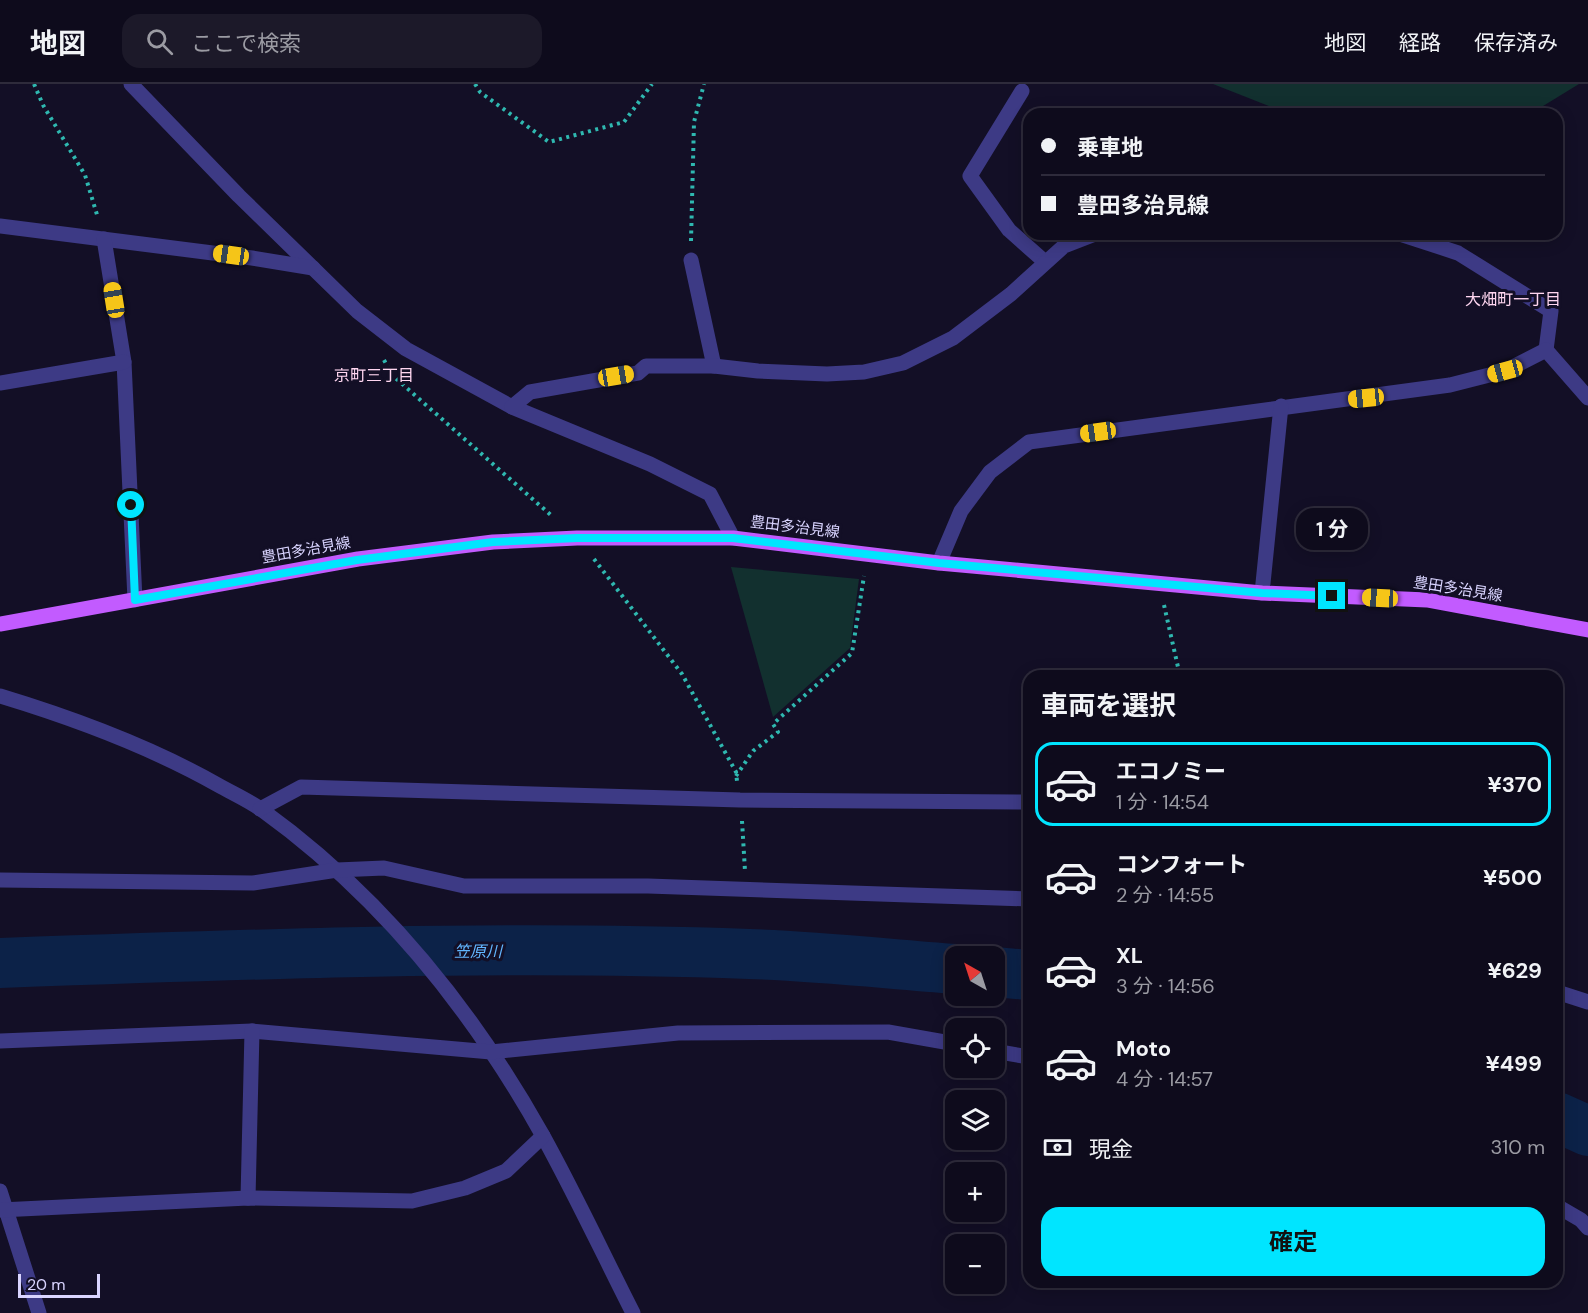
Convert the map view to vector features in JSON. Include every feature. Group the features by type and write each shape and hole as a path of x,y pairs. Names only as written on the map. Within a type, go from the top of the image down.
{"main road":[{"name":"豊田多治見線","path":"0,624 357,560 493,542 577,538 733,538 939,563 1159,584 1262,593 1427,600 1588,630"}],"street":[{"path":"131,84 239,196 357,311 406,348 512,407 650,464 710,494 733,538"},
{"path":"1022,91 970,176 1009,230 1045,262"},
{"path":"0,226 104,238 313,268"},
{"path":"104,238 124,362 135,600"},
{"path":"512,407 530,392 638,373 646,366 714,366 758,371 827,374 864,372 903,363 953,338 1011,294 1064,246 1080,240"},
{"path":"1418,240 1458,253 1551,311 1546,350 1588,398"},
{"path":"691,260 714,366"},
{"path":"939,563 961,511 990,472 1029,442 1281,406 1450,385 1505,371 1546,350"},
{"path":"0,382 124,362"},
{"path":"1262,593 1281,406"},
{"path":"0,696 60,714 124,738 189,769 260,809 364,894 424,960 471,1021 491,1052 543,1136 633,1313"},
{"path":"260,809 301,787 740,800 1023,802"},
{"path":"0,880 253,883 337,870 384,868 464,886 746,889 1023,899"},
{"path":"1563,994 1588,1002"},
{"path":"248,1198 252,1031"},
{"path":"0,1041 252,1031 491,1052 678,1033 888,1032 945,1042"},
{"path":"1005,1053 1023,1056"},
{"path":"3,1210 248,1198 412,1201 465,1188 506,1171 543,1136"},
{"path":"0,1191 3,1210 39,1313"},
{"path":"1563,1210 1581,1220 1588,1228"}],"path":[{"path":"34,84 43,105 85,176 104,238"},
{"path":"475,84 480,92 549,142 624,122 652,84"},
{"path":"691,260 694,123 704,84"},
{"path":"382,357 392,375 577,538 682,674 736,776 740,800 746,889"},
{"path":"736,776 753,751 778,732 773,724 852,653 868,554"},
{"path":"1159,584 1179,670"}],"green space":[{"path":"1213,84 1579,84 1540,108 1274,108"},
{"path":"731,567 859,579 850,648 773,717"}],"waterway":[{"name":"笠原川","path":"0,963 281,954 562,950 775,955 945,968"},
{"name":"笠原川","path":"1005,973 1023,974"},
{"name":"笠原川","path":"1563,1120 1588,1131"}],"district":[{"name":"大畑町一丁目","path":"1513,299"},
{"name":"京町三丁目","path":"374,375"}],"route":[{"path":"131,505 135,600 267,575 428,550 493,542 577,538 733,538 939,563 1262,593 1332,596"}]}
